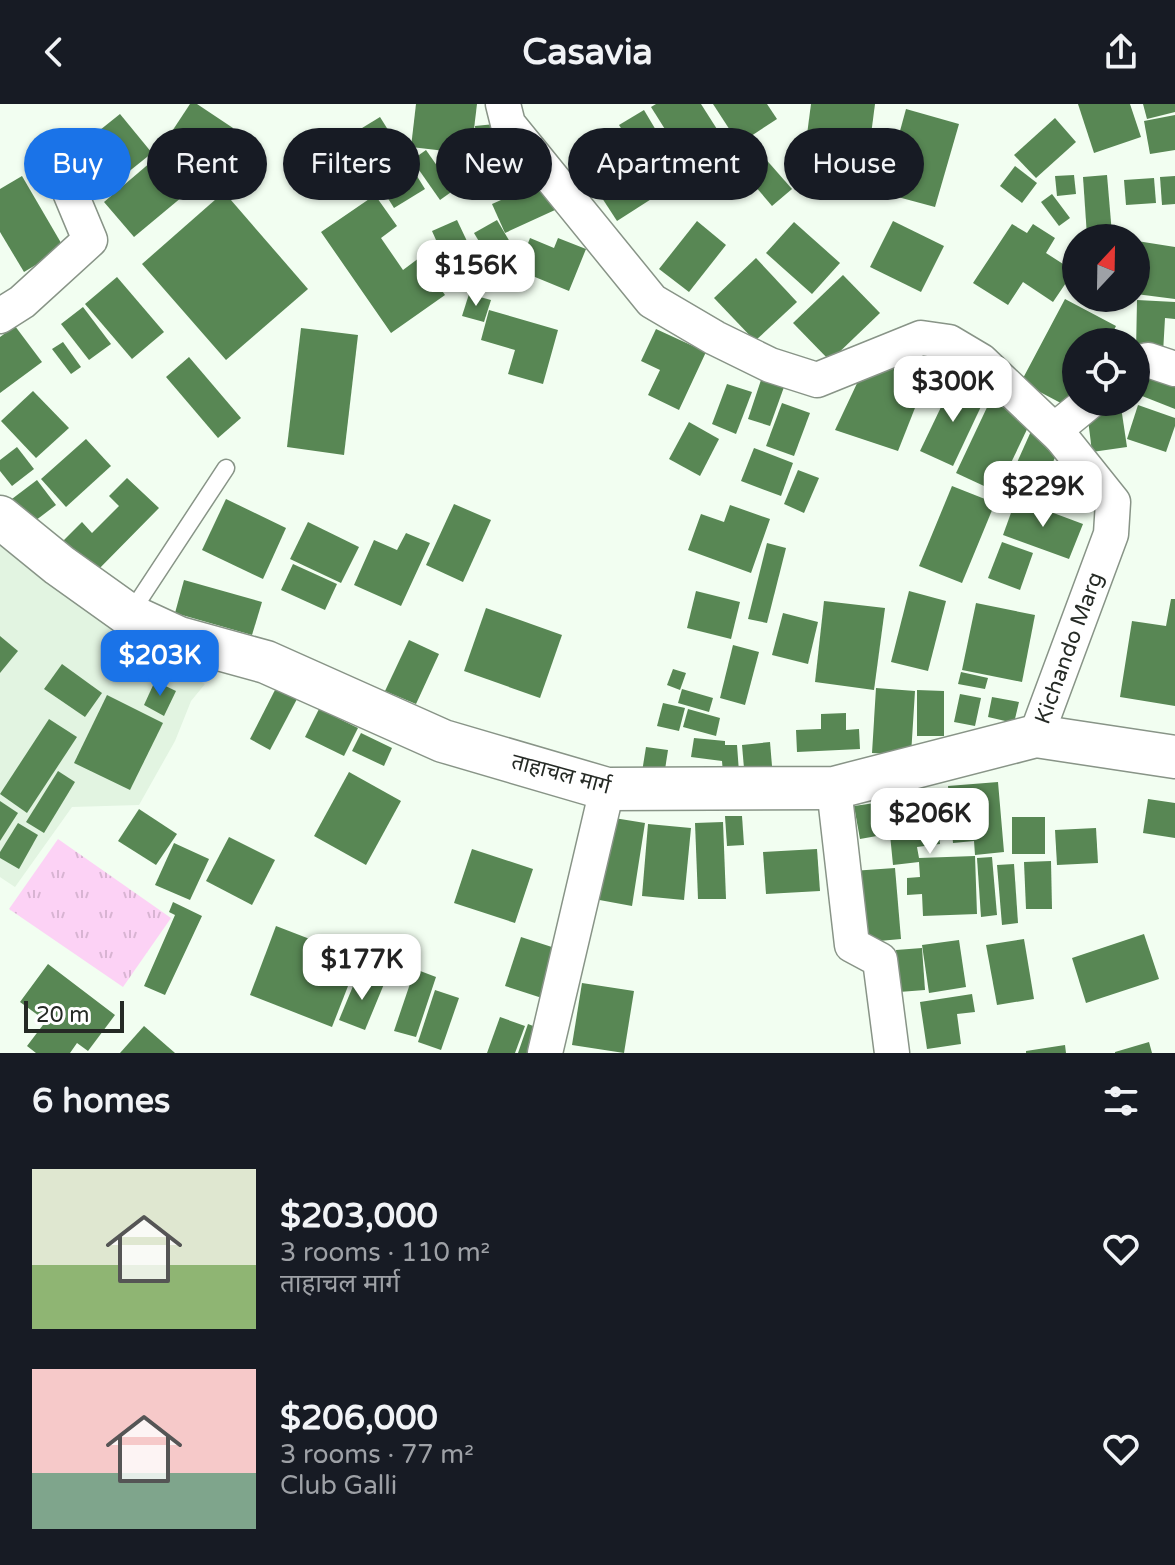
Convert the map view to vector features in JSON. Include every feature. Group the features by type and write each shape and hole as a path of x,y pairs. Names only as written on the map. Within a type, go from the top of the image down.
{"street":[{"name":"Kichando Marg","path":"503,104 508,124 652,301 715,338 770,365 817,380 921,338 949,342 981,361 1061,437 1113,502 1111,534 1036,736"},
{"path":"0,316 22,302 90,240 73,200"},
{"path":"1150,361 1175,369"},
{"path":"1061,437 1062,424 1072,416"},
{"name":"ताहाचल मार्ग","path":"0,517 36,548 129,615 179,638 266,662 443,741 607,789 834,788 1036,736 1175,757"},
{"path":"834,788 852,945 880,960 892,1053"},
{"path":"545,1053 607,789"}],"lane":[{"path":"129,615 226,468"}],"shaded area":[{"path":"0,527 98,604 131,642 205,684 191,701 175,741 139,805 72,807 15,887 0,877"}],"green space":[{"path":"58,839 171,918 123,987 9,909"}],"building":[{"path":"190,104 197,104 233,128 174,128"},
{"path":"416,104 477,104 474,128 436,128 436,150 420,148 420,128 413,128"},
{"path":"656,104 701,104 716,128 664,128 651,107"},
{"path":"713,104 767,104 777,119 763,128 729,128"},
{"path":"811,104 875,104 872,128 808,128"},
{"path":"1078,104 1130,104 1141,137 1094,153"},
{"path":"1143,104 1175,104 1175,112 1147,119"},
{"path":"906,109 959,124 935,207 909,200 924,200 924,128 901,128"},
{"path":"644,110 655,128 621,128 619,125"},
{"path":"120,114 147,147 147,157 131,170 131,128 102,128"},
{"path":"1175,115 1175,150 1150,154 1144,121"},
{"path":"380,117 387,128 362,128"},
{"path":"1055,118 1076,142 1036,178 1014,155"},
{"path":"495,124 495,128 475,128"},
{"path":"426,150 436,164 436,194 420,171 420,154"},
{"path":"768,162 784,180 784,196 772,206 767,200"},
{"path":"147,165 147,200 178,200 134,237 104,202 131,200 131,179"},
{"path":"1015,166 1037,183 1022,203 1000,186"},
{"path":"1074,175 1076,194 1057,196 1055,176"},
{"path":"1107,175 1111,224 1086,224 1083,177"},
{"path":"22,176 24,200 36,200 64,248 24,272 0,232 0,189"},
{"path":"1175,176 1175,204 1162,205 1160,177"},
{"path":"1154,178 1156,203 1126,205 1124,180"},
{"path":"1052,194 1070,218 1059,226 1041,202"},
{"path":"215,200 231,200 308,289 226,360 142,264"},
{"path":"368,200 379,200 397,226 381,238 403,270 419,258 445,295 391,333 321,232"},
{"path":"389,200 407,200 394,208"},
{"path":"501,200 550,200 555,210 505,233 492,204"},
{"path":"603,200 650,200 617,221"},
{"path":"457,220 483,275 457,287 432,231"},
{"path":"497,220 513,247 490,260 474,233"},
{"path":"697,221 726,245 689,292 659,269"},
{"path":"893,221 944,246 921,292 870,267"},
{"path":"794,222 840,263 812,294 766,253"},
{"path":"1012,224 1027,233 1033,224 1055,238 1046,253 1062,263 1062,289 1053,302 1023,282 1008,305 973,283"},
{"path":"530,238 554,248 558,238 586,249 569,291 518,270"},
{"path":"1150,243 1175,247 1175,299 1150,296"},
{"path":"756,258 797,302 755,341 714,298"},
{"path":"843,275 880,313 830,361 793,323"},
{"path":"117,277 164,332 132,359 85,304"},
{"path":"469,294 491,300 484,322 462,316"},
{"path":"1150,301 1175,302 1175,319 1165,318 1163,353 1150,353 1150,328 1136,328 1137,312 1150,312"},
{"path":"1062,305 1062,312 1090,312 1116,326 1062,328 1062,404 1021,382"},
{"path":"83,307 111,344 89,360 61,324"},
{"path":"489,310 558,330 543,384 508,374 515,350 481,340"},
{"path":"15,326 42,362 0,393 0,337"},
{"path":"301,328 358,335 344,455 287,447"},
{"path":"656,329 706,352 679,410 648,395 660,370 641,361"},
{"path":"63,342 81,367 71,374 52,349"},
{"path":"189,357 241,418 218,438 166,377"},
{"path":"868,360 926,380 898,451 835,430"},
{"path":"1150,370 1175,380 1175,409 1150,399"},
{"path":"761,380 784,387 770,426 748,419"},
{"path":"953,382 985,398 953,466 920,451"},
{"path":"727,384 752,392 736,434 712,424"},
{"path":"33,391 69,428 36,458 1,421"},
{"path":"990,401 1031,421 997,492 956,473"},
{"path":"782,403 810,413 794,456 766,446"},
{"path":"1150,409 1175,418 1166,452 1127,439 1134,416 1150,416"},
{"path":"1088,416 1122,416 1127,447 1092,452"},
{"path":"689,422 719,439 700,476 669,459"},
{"path":"1032,429 1062,442 1041,489 1011,476"},
{"path":"86,439 111,466 66,507 41,479"},
{"path":"17,447 34,469 12,486 0,471 0,460"},
{"path":"754,448 793,463 781,496 741,481"},
{"path":"798,470 819,478 804,513 784,504"},
{"path":"127,478 159,508 92,576 59,545 82,522 92,533 119,506 109,496"},
{"path":"37,480 56,505 23,530 4,505"},
{"path":"952,486 995,503 962,583 919,566"},
{"path":"226,499 286,528 263,579 202,550"},
{"path":"1016,499 1083,524 1069,559 1003,535"},
{"path":"454,504 491,520 463,582 426,565"},
{"path":"730,505 770,519 751,573 688,550 701,514 724,522"},
{"path":"308,522 359,547 341,583 290,559"},
{"path":"406,533 430,543 401,606 354,585 374,540 397,550"},
{"path":"1002,542 1033,553 1020,590 988,578"},
{"path":"767,543 786,548 767,623 748,619"},
{"path":"293,564 337,584 325,610 281,590"},
{"path":"184,580 262,602 252,635 175,613"},
{"path":"696,591 740,602 731,639 687,628"},
{"path":"909,591 946,601 928,671 891,662"},
{"path":"1171,599 1175,599 1175,706 1120,697 1132,621 1166,626"},
{"path":"824,601 885,608 874,690 815,682"},
{"path":"976,603 1035,615 1022,682 962,670"},
{"path":"486,608 562,635 540,698 464,671"},
{"path":"783,613 818,622 808,664 772,655"},
{"path":"0,636 18,651 0,673"},
{"path":"409,640 439,654 416,704 385,691"},
{"path":"733,645 759,652 745,705 720,698"},
{"path":"62,664 102,693 85,717 44,689"},
{"path":"673,669 686,673 680,690 667,685"},
{"path":"961,672 988,678 985,689 958,684"},
{"path":"155,681 176,691 164,716 144,705"},
{"path":"276,688 297,699 270,750 250,739"},
{"path":"876,688 915,691 911,755 872,753"},
{"path":"682,689 713,698 709,712 678,703"},
{"path":"917,690 944,691 944,736 917,736"},
{"path":"960,694 981,698 975,726 954,722"},
{"path":"107,695 163,723 130,790 74,763"},
{"path":"992,697 1019,702 1014,723 988,717"},
{"path":"663,703 685,708 679,731 657,726"},
{"path":"319,709 358,728 344,756 305,737"},
{"path":"688,709 720,718 716,736 683,727"},
{"path":"846,713 846,730 859,729 860,749 797,752 796,730 821,729 821,714"},
{"path":"49,719 77,737 27,813 0,794"},
{"path":"361,733 392,748 384,766 352,751"},
{"path":"694,738 737,745 739,772 723,773 722,761 691,757"},
{"path":"770,742 772,766 744,768 742,745"},
{"path":"646,747 668,750 664,776 642,772"},
{"path":"58,771 75,782 44,833 26,822"},
{"path":"349,772 401,801 366,865 314,836"},
{"path":"998,782 1004,852 975,855 974,841 953,843 948,786"},
{"path":"934,789 940,844 917,847 919,858 975,856 977,914 923,916 922,894 907,895 907,878 920,877 919,862 893,865 886,794"},
{"path":"1148,799 1175,803 1175,838 1143,833"},
{"path":"0,801 18,813 0,841"},
{"path":"882,802 888,834 860,839 854,806"},
{"path":"139,809 177,834 156,865 118,841"},
{"path":"725,816 742,816 744,845 727,846"},
{"path":"608,817 645,823 632,906 594,899"},
{"path":"1012,817 1045,817 1045,854 1012,854"},
{"path":"723,822 726,899 698,899 695,823"},
{"path":"18,823 38,835 19,869 0,858 0,852"},
{"path":"648,824 691,828 684,900 642,896"},
{"path":"1096,828 1098,863 1057,865 1055,830"},
{"path":"229,837 275,860 252,905 206,881"},
{"path":"174,843 209,859 190,900 155,885"},
{"path":"472,849 533,869 515,923 454,903"},
{"path":"817,849 820,891 766,894 763,852"},
{"path":"992,857 997,915 981,917 977,858"},
{"path":"1051,861 1052,909 1026,909 1024,862"},
{"path":"1014,864 1018,923 1002,925 997,865"},
{"path":"895,868 901,939 857,943 852,871"},
{"path":"173,902 202,916 165,995 144,986 175,915 169,912"},
{"path":"276,926 359,958 332,1027 250,995"},
{"path":"1144,934 1159,979 1086,1003 1072,958"},
{"path":"521,937 558,949 542,998 505,986"},
{"path":"1024,939 1034,999 997,1005 986,945"},
{"path":"959,940 966,987 929,993 922,945"},
{"path":"922,948 925,990 899,992 896,950"},
{"path":"48,964 115,1015 88,1051 77,1043 70,1053 36,1053 27,1046 46,1021 20,1002"},
{"path":"415,969 436,977 416,1037 394,1031"},
{"path":"358,974 384,984 365,1030 339,1020"},
{"path":"582,983 634,991 624,1053 572,1045"},
{"path":"435,990 459,998 441,1050 418,1042"},
{"path":"972,994 975,1012 957,1014 961,1044 927,1049 920,1002"},
{"path":"500,1017 525,1026 515,1053 487,1053"},
{"path":"528,1024 541,1029 533,1053 518,1053"},
{"path":"144,1026 175,1053 120,1053"},
{"path":"1149,1042 1152,1053 1115,1053 1115,1052"},
{"path":"1065,1045 1066,1053 1026,1053 1026,1051"}]}
